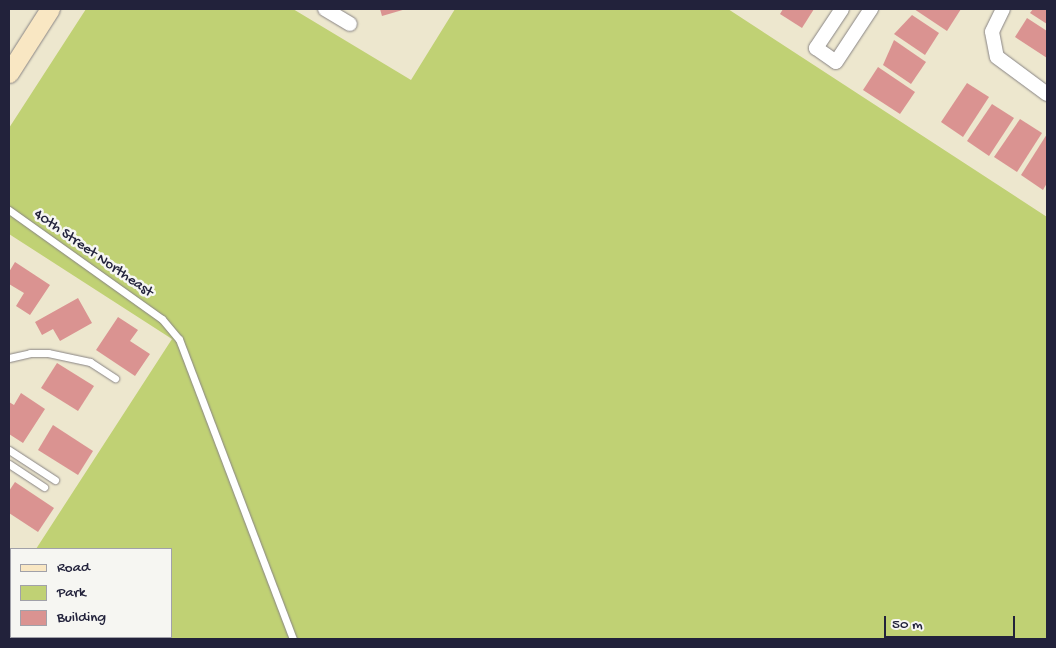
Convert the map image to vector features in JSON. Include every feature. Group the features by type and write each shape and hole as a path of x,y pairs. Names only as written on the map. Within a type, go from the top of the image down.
{"street":[{"path":"9,73 50,9"},
{"path":"325,9 350,24"},
{"path":"842,9 816,48 836,62 871,9"},
{"path":"1003,9 992,32 997,57 1047,94"}],"lane":[{"name":"40th Street Northeast","path":"9,210 162,319 179,339 294,639"},
{"path":"9,358 30,353 48,353 90,362 115,378"},
{"path":"9,450 55,480"},
{"path":"9,464 44,487"}],"green space":[{"path":"86,9 293,9 411,80 455,9 728,9 1047,217 1047,639 9,639 10,614 10,638 172,638 172,548 37,548 172,339 9,234 9,128"}],"building":[{"path":"380,9 406,9 382,16"},
{"path":"783,9 814,9 802,28 780,14"},
{"path":"914,9 961,9 947,31"},
{"path":"1033,9 1047,9 1047,24 1030,13"},
{"path":"912,15 939,33 925,55 894,34"},
{"path":"1027,18 1047,31 1047,58 1015,37"},
{"path":"894,40 926,62 911,84 883,65"},
{"path":"878,67 915,92 900,114 863,90"},
{"path":"967,83 989,97 963,137 941,122"},
{"path":"992,104 1014,118 989,156 967,141"},
{"path":"1020,119 1042,133 1017,172 994,157"},
{"path":"1047,134 1047,183 1043,190 1021,175"},
{"path":"15,262 50,285 30,315 16,306 24,293 9,284 9,272"},
{"path":"78,298 92,323 60,341 53,329 42,335 35,322"},
{"path":"118,317 138,330 130,341 150,354 135,376 96,350"},
{"path":"57,363 94,386 78,411 41,388"},
{"path":"21,393 45,409 23,443 9,434 9,402 14,405"},
{"path":"53,425 93,451 78,475 38,450"},
{"path":"15,482 54,508 38,532 9,513 9,491"}]}
